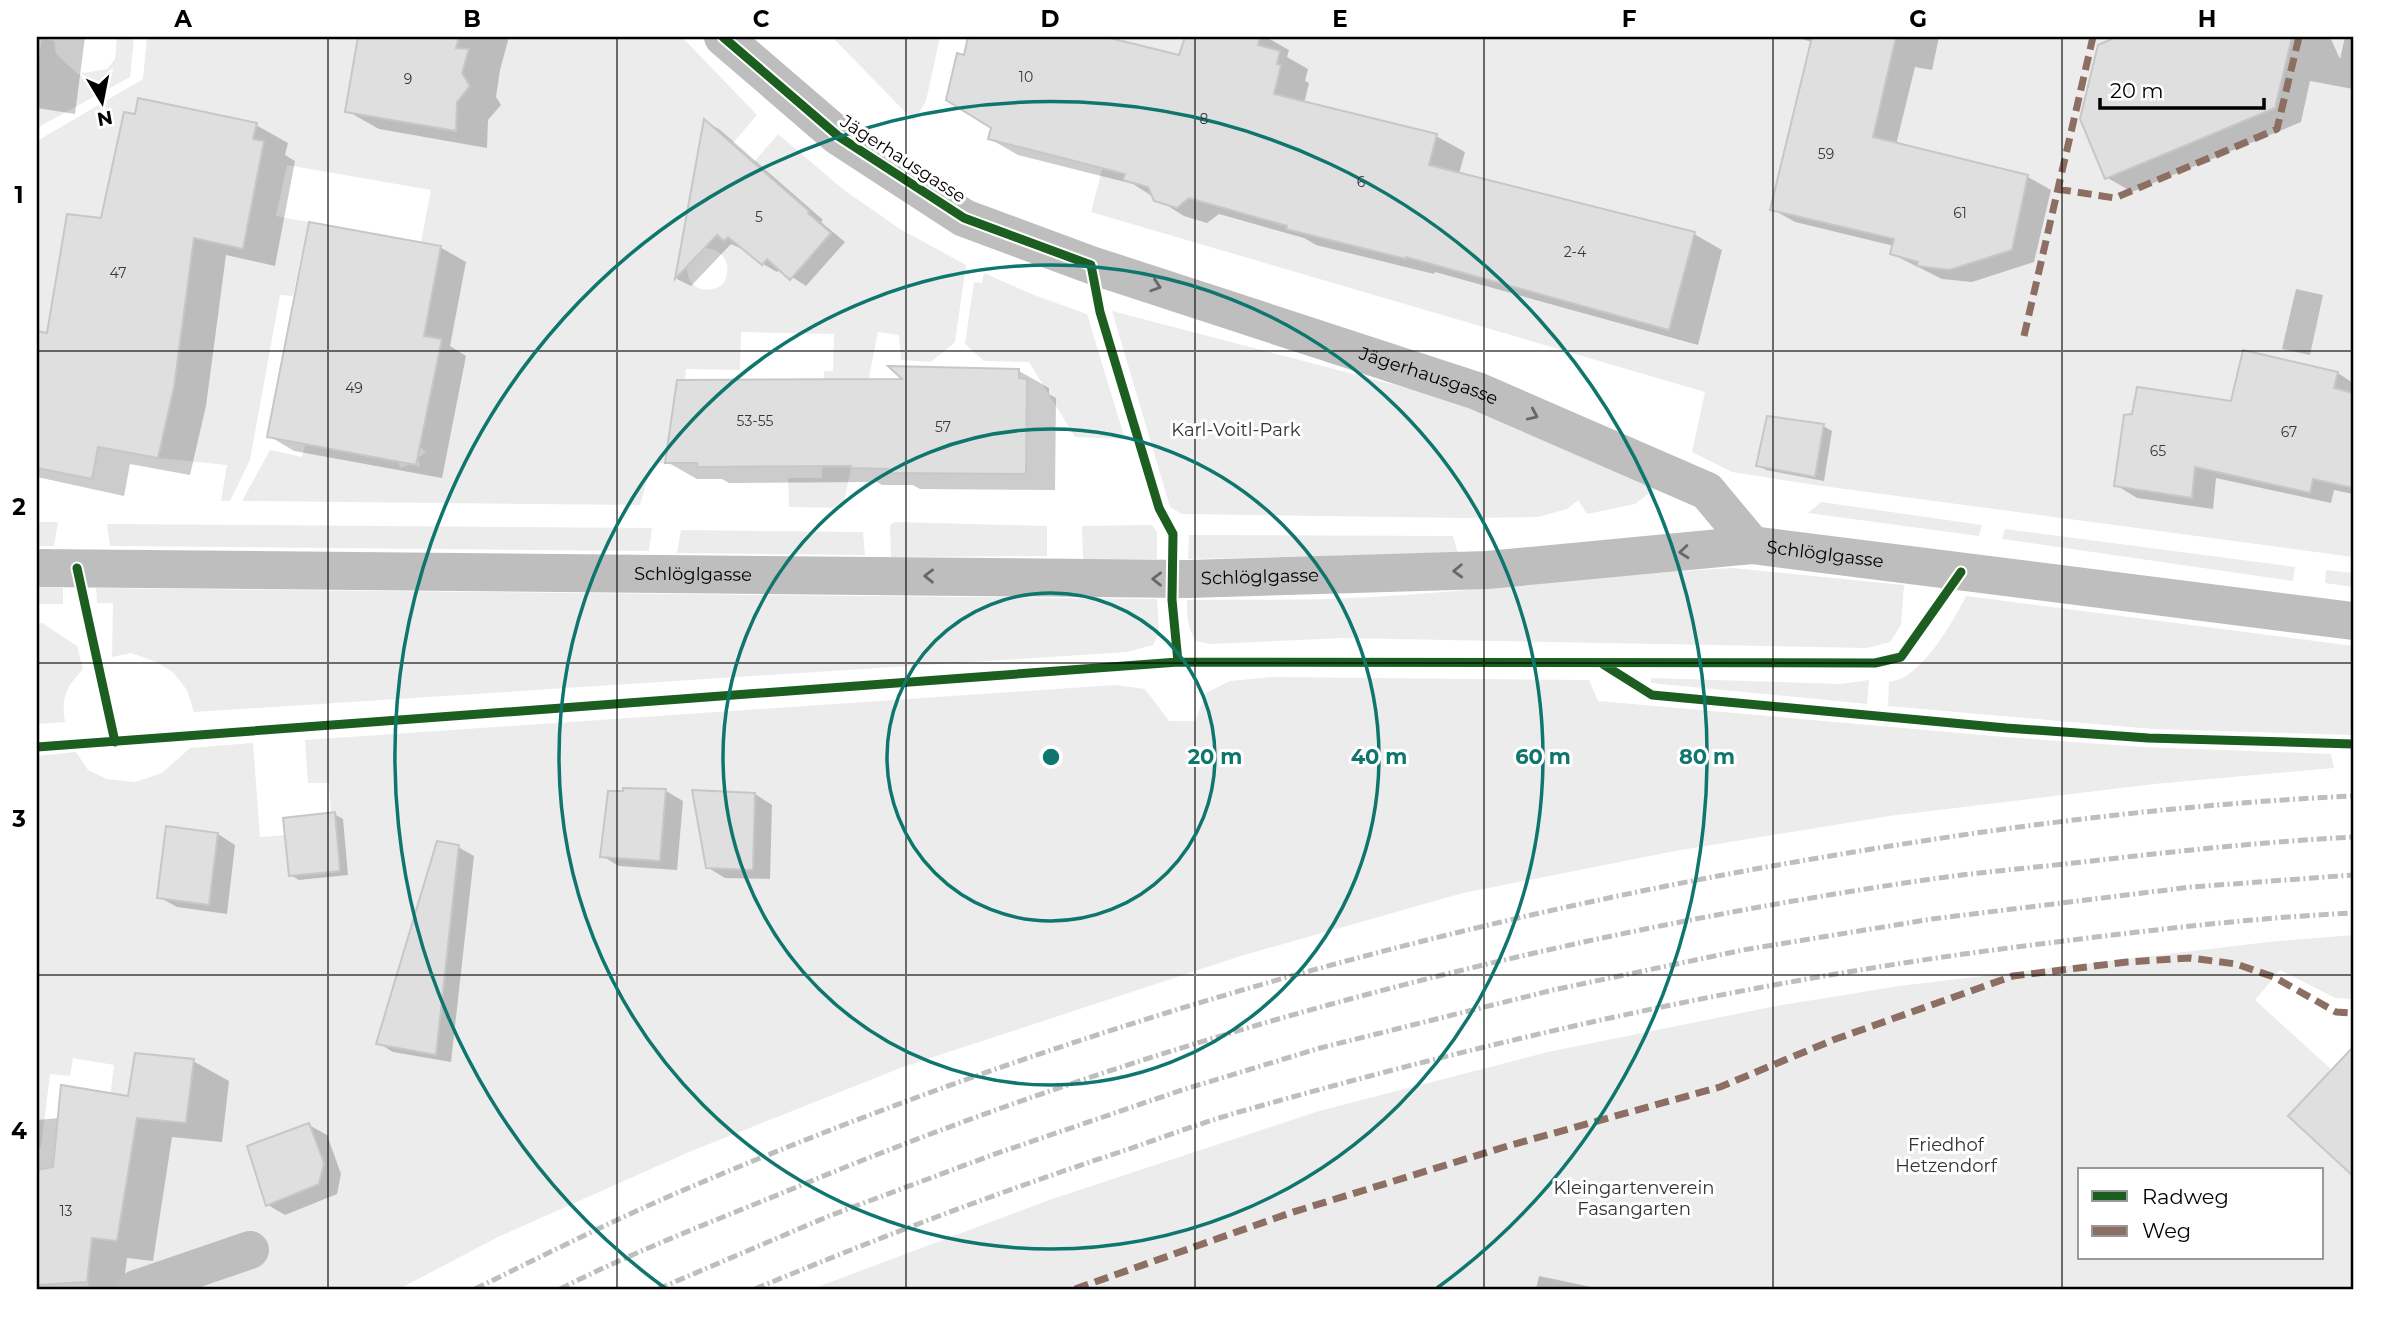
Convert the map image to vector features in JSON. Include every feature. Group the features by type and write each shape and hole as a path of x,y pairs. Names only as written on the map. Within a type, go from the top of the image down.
{"street":[{"name":"Jägerhausgasse","path":"723,37 838,136 964,218 1091,265 1477,391 1707,491 1752,545"},
{"name":"Schlöglgasse","path":"37,568 1188,579 1487,570 1752,545 2353,621"},
{"path":"136,1289 250,1250"}],"green space":[{"path":"117,37 134,37 130,77 37,128 37,73 42,38 54,41 56,54 78,74 107,69 115,59"},
{"path":"147,37 358,37 345,112 455,131 457,102 469,85 462,73 468,49 456,48 459,37 682,37 757,115 732,144 704,120 685,224 708,244 717,235 724,241 728,237 762,265 767,259 791,279 831,233 754,162 778,134 844,190 900,229 966,265 955,342 931,362 901,360 899,335 878,332 843,508 789,507 788,478 822,478 824,371 833,371 834,334 741,332 740,370 686,369 685,380 677,380 665,463 652,463 640,505 242,501 270,450 302,457 305,445 397,461 401,468 412,463 420,467 418,458 426,452 420,447 442,340 417,334 440,246 421,242 431,190 287,165 276,216 308,222 293,296 280,295 250,460 230,501 221,501 227,465 158,458 170,406 186,300 187,236 253,139 124,112 101,218 67,214 47,333 37,331 37,141 143,79","holes":["706,248 713,249 726,261 726,278 723,284 712,289 702,289 694,285 689,278 689,261"]},
{"path":"832,37 940,37 926,101 914,121"},
{"path":"1111,37 2353,37 2353,557 1732,472 1692,452 1705,392 1091,212 1103,166 1118,40"},
{"path":"984,273 1087,314 1125,439 1075,437 1029,362 984,361 965,344 974,282 982,283"},
{"name":"Karl-Voitl-Park","path":"1112,311 1430,394 1578,448 1655,489 1635,504 1587,514 1578,500 1567,509 1538,517 1182,514 1170,507"},
{"path":"1821,502 1982,525 1979,536 1808,513"},
{"path":"37,522 58,522 54,546 37,546"},
{"path":"895,522 1047,526 1047,556 891,557 890,525"},
{"path":"107,524 652,528 649,551 110,546"},
{"path":"1152,525 1157,532 1157,559 1083,559 1082,526"},
{"path":"2005,529 2295,567 2293,581 2002,539"},
{"path":"681,530 863,532 865,555 677,553"},
{"path":"1189,535 1453,536 1458,553 1188,559"},
{"path":"1733,568 1904,585 1901,625 1890,642 1867,648 1342,638 1211,644 1196,641 1187,617 1187,600 1373,597"},
{"path":"2326,570 2353,573 2353,587 2325,583"},
{"path":"37,587 63,588 63,604 37,604"},
{"path":"96,588 1157,599 1159,632 1153,645 1127,652 194,712 187,690 173,672 156,662 131,653 112,657 113,603 97,603"},
{"path":"1966,596 2353,646 2353,735 2153,729 1888,706 1889,682 1901,679 1913,671 1935,648"},
{"path":"37,623 42,623 77,646 83,669 66,693 65,722 37,724"},
{"path":"1272,677 1589,680 1598,701 2143,747 2331,754 2334,768 2154,784 1889,816 1675,851 1463,893 1244,955 903,1067 689,1152 498,1237 399,1289 90,1289 87,1282 114,1065 73,1058 70,1076 50,1074 41,1147 37,1148 37,756 76,752 88,770 107,779 135,782 162,773 190,748 253,743 260,837 285,835 283,818 331,813 329,783 308,783 305,740 1115,685 1145,689 1169,721 1195,721 1206,693 1230,681"},
{"path":"1651,678 1840,684 1869,680 1867,704 1651,683"},
{"path":"2353,935 2353,999 2335,998 2280,970 2255,1000 2353,1089 2353,1289 812,1289 1049,1200 1319,1111 1548,1052 1776,1006 1899,986 2268,942"}],"shaded area":[{"path":"2296,289 2323,295 2310,355 2282,349"}],"building":[{"path":"358,37 459,37 456,48 469,49 462,73 470,86 457,102 456,131 345,112"},
{"path":"968,37 1106,37 1179,55 1185,37 1260,37 1258,45 1280,51 1277,64 1281,65 1274,94 1437,134 1429,165 1695,232 1669,330 1406,257 1286,229 1287,226 1189,198 1177,208 1154,201 1148,187 1123,180 1125,174 988,139 991,128 946,100 957,53 964,55"},
{"path":"1812,37 1896,37 1873,137 2028,175 2012,250 1949,270 1917,266 1918,262 1890,254 1894,239 1770,210"},
{"path":"2116,37 2292,37 2275,108 2105,179 2080,119 2098,45"},
{"path":"138,98 257,123 253,139 264,141 243,249 194,238 174,387 158,458 98,447 92,479 37,468 37,331 47,333 67,214 101,218 124,112 135,114"},
{"path":"704,119 831,233 790,280 767,259 762,265 728,237 724,241 717,235 675,279"},
{"path":"309,222 441,246 424,336 442,339 416,465 267,437"},
{"path":"2243,350 2338,372 2334,388 2353,393 2353,488 2313,479 2310,493 2195,467 2192,498 2114,486 2124,415 2132,414 2137,387 2231,401"},
{"path":"888,366 1019,369 1019,378 1027,379 1026,474 888,473 888,469 850,468 851,466 697,467 697,463 665,463 677,380 902,379"},
{"path":"1767,416 1824,424 1815,477 1756,466"},
{"path":"623,788 666,789 660,861 600,857 608,791 623,791"},
{"path":"692,790 755,793 753,870 706,868"},
{"path":"335,812 340,871 289,876 283,818"},
{"path":"166,826 218,833 209,905 157,898"},
{"path":"437,841 459,845 436,1055 376,1044"},
{"path":"2353,1047 2353,1176 2288,1116"},
{"path":"135,1053 194,1059 186,1123 137,1118 117,1241 92,1238 87,1282 37,1285 37,1170 53,1167 61,1085 128,1096"},
{"path":"309,1123 324,1163 319,1184 266,1206 247,1146"}],"railway":[{"path":"475,1289 679,1192 960,1082 1103,1033 1247,989 1393,949 1539,913 1687,882 1900,844 2158,811 2353,796"},
{"path":"560,1289 646,1249 928,1135 1066,1085 1349,999 1492,963 1781,903 1978,873 2209,848 2353,837"},
{"path":"658,1289 829,1216 992,1155 1179,1091 1320,1048 1553,990 1743,950 1932,919 2191,887 2353,875"},
{"path":"755,1289 982,1200 1214,1120 1442,1057 1640,1012 1839,973 2040,944 2274,918 2353,913"}],"marked path":[{"path":"2024,336 2093,37"},
{"path":"2057,189 2115,198 2277,129 2299,37"},
{"path":"1075,1289 1290,1213 1511,1145 1720,1087 1833,1040 2013,976 2127,962 2190,958 2236,964 2274,977 2336,1012 2353,1013"}],"cycle path":[{"path":"723,37 838,136 964,218 1091,265 1100,312 1159,508 1173,534 1172,600 1178,662"},
{"path":"77,568 115,742"},
{"path":"37,747 1178,662 1875,663 1901,657 1961,572"},
{"path":"1601,663 1652,695 2006,728 2148,738 2353,744"}],"park label":[{"name":"Friedhof Hetzendorf","path":"1946,1155"},
{"name":"Kleingartenverein Fasangarten","path":"1634,1198"}]}
